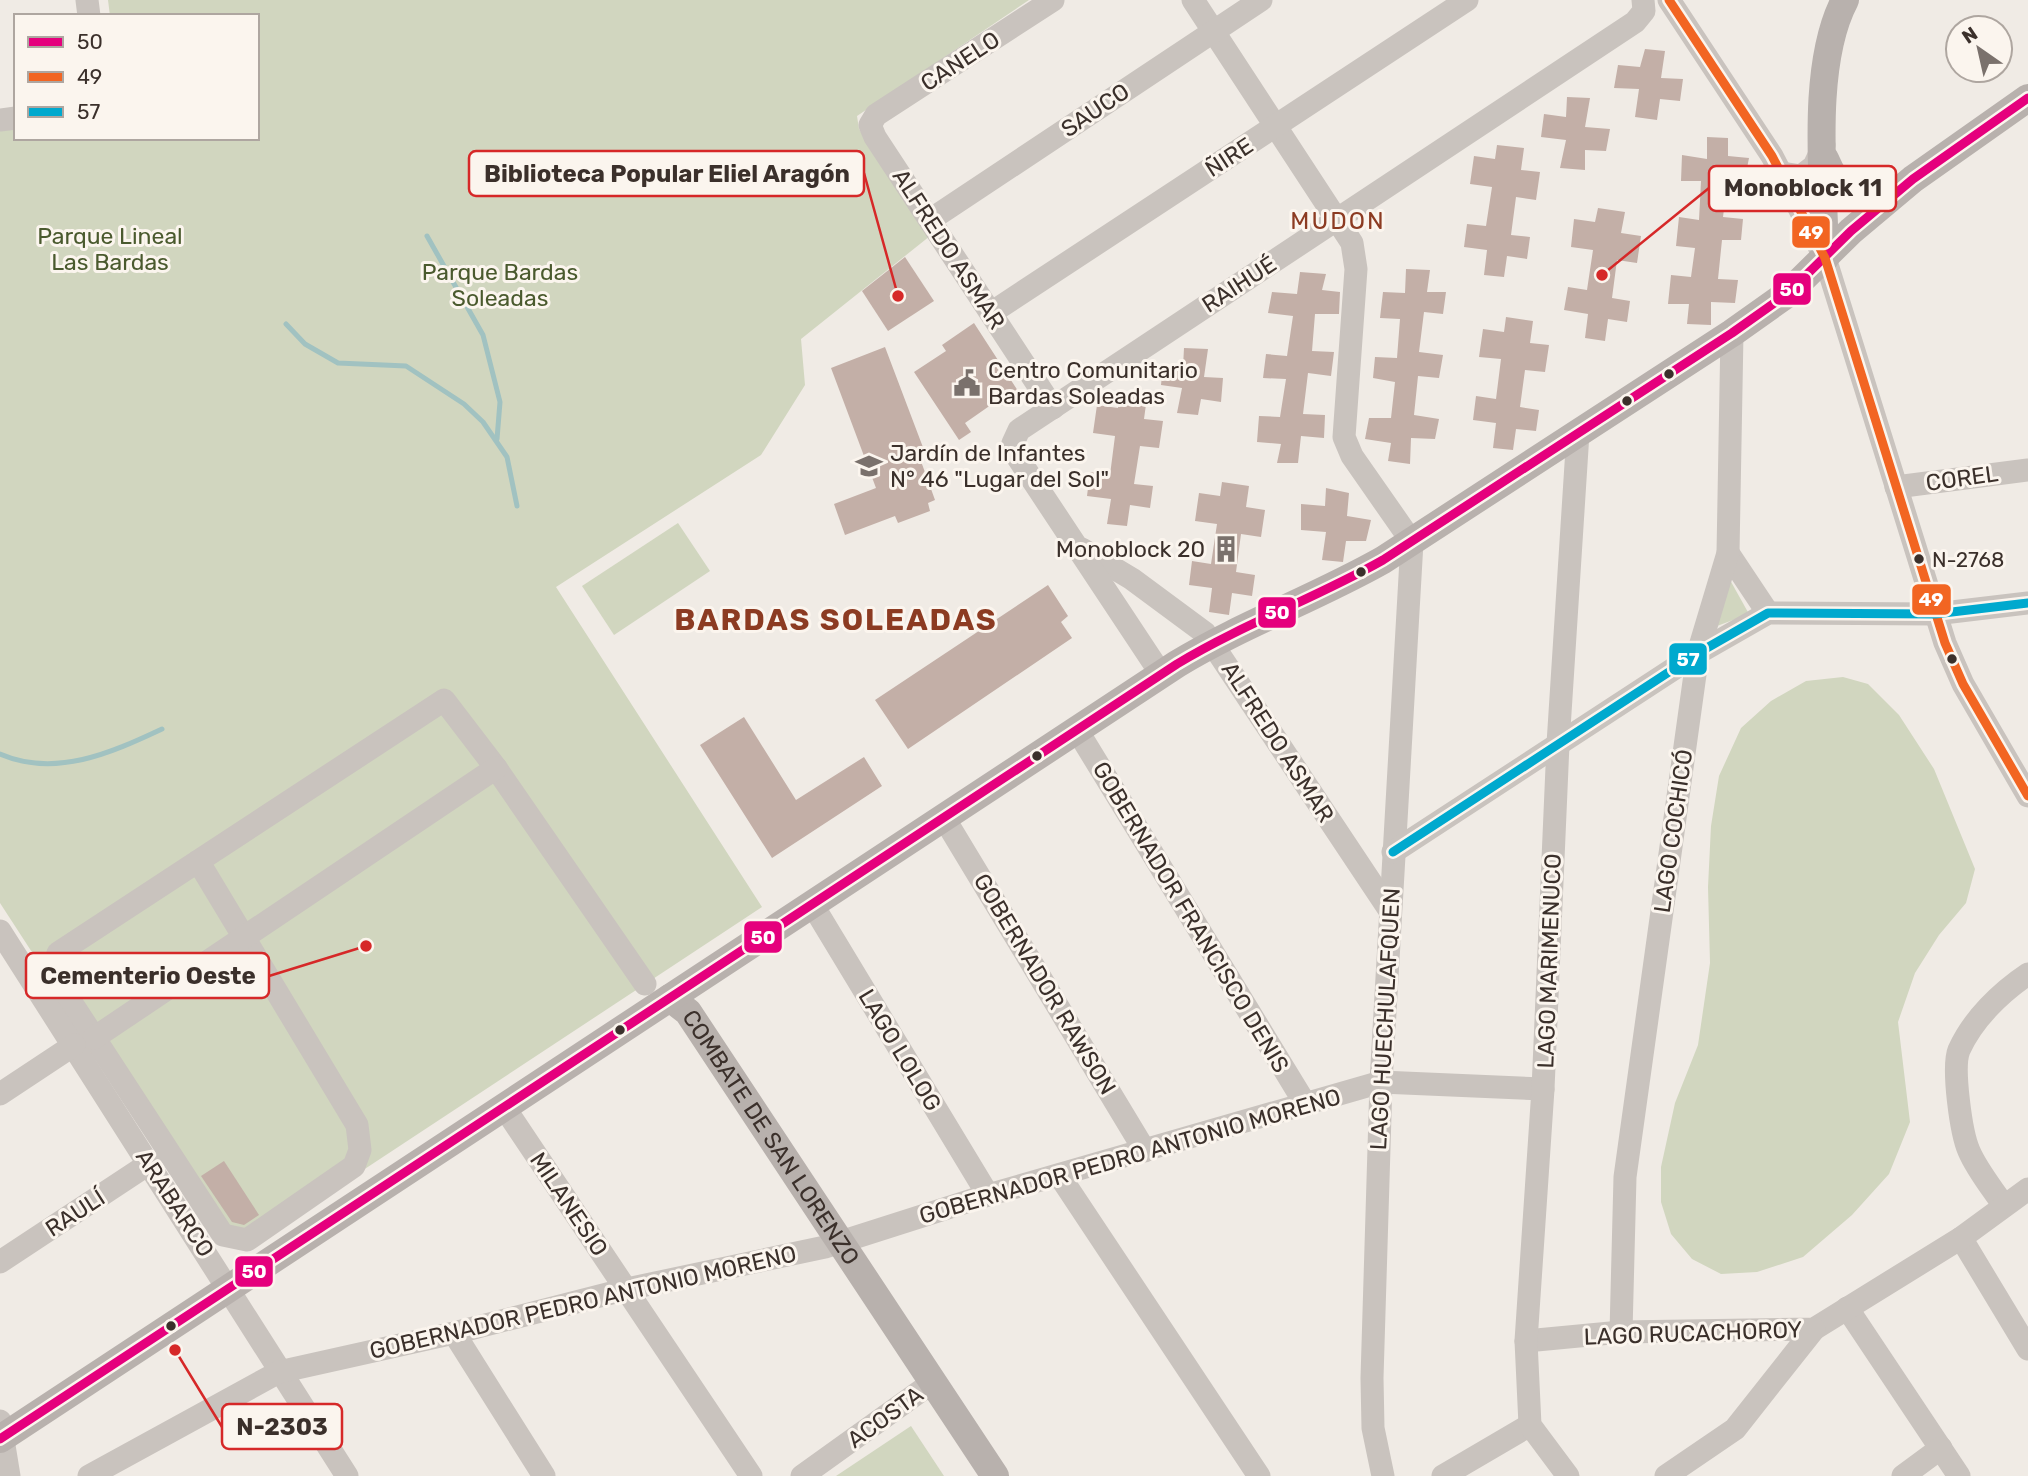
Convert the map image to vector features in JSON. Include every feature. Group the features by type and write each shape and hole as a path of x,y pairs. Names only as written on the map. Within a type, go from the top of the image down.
{"main road":[{"path":"1825,258 1826,60 1839,4"},
{"path":"1,1433 226,1290 1161,674 1213,643 1342,583 1412,542 1732,333 1787,293 1880,205 2028,98"},
{"path":"1824,151 1835,180 1849,197 1880,205"},
{"name":"COMBATE DE SAN LORENZO","path":"670,998 688,1012 833,1244 927,1387 995,1476"},
{"name":"COMBATE DE SAN LORENZO","path":"927,1387 976,1476"}],"street":[{"name":"CANELO","path":"870,125 876,115 1053,0"},
{"path":"1193,0 1352,243 1356,269 1344,437 1352,456 1412,542"},
{"name":"SAUCO","path":"930,220 1261,0"},
{"name":"ÑIRE","path":"991,313 1467,0"},
{"path":"1669,0 1782,173 1825,258 1936,614 1962,684 2022,775 2028,796"},
{"name":"RAIHUÉ","path":"1013,443 1019,430 1635,22 1643,6"},
{"name":"ALFREDO ASMAR","path":"870,125 875,137 1053,408"},
{"path":"1782,173 1801,176 1814,166 1824,151"},
{"name":"LAGO COCHICÓ","path":"1621,1332 1625,1177 1698,653 1728,553 1732,333"},
{"name":"LAGO MARIMENUCO","path":"1530,1425 1526,1341 1543,1089 1558,744 1578,433"},
{"name":"ALFREDO ASMAR","path":"1013,443 1018,458 1161,674"},
{"name":"COREL","path":"1896,487 2028,470"},
{"name":"LAGO HUECHULAFQUEN","path":"1383,1476 1373,1428 1372,1391 1381,1082 1412,542"},
{"name":"ALFREDO ASMAR","path":"1077,546 1119,570 1181,613 1213,643 1390,911"},
{"path":"1728,553 1768,613"},
{"path":"1393,852 1698,653 1768,613 1936,614 2028,603"},
{"path":"198,861 358,1125 360,1150 354,1166 247,1240 223,1235 84,1042 52,974 58,953 198,861 444,700 496,768 645,985"},
{"name":"GOBERNADOR FRANCISCO DENIS","path":"1077,730 1306,1105"},
{"path":"0,1094 244,937 496,768"},
{"name":"GOBERNADOR RAWSON","path":"944,818 1146,1151"},
{"name":"LAGO LOLOG","path":"812,904 988,1195"},
{"name":"ARABARCO","path":"0,931 84,1042 150,1163 210,1257 226,1290 347,1476"},
{"path":"2004,1206 1968,1150 1958,1098 1958,1052 1983,1013 2012,984 2028,974"},
{"name":"GOBERNADOR PEDRO ANTONIO MORENO","path":"89,1476 279,1372 454,1333 627,1289 833,1244 988,1195 1381,1082 1543,1089"},
{"name":"MILANESIO","path":"504,1107 751,1476"},
{"name":"RAULÍ","path":"0,1262 150,1163"},
{"path":"1059,1175 1259,1476"},
{"name":"LAGO RUCACHOROY","path":"1526,1341 1621,1332 1814,1329 1961,1238 2028,1189"},
{"path":"1961,1238 2028,1349"},
{"path":"1847,1308 1959,1476"},
{"path":"1666,1476 1735,1429 1814,1329"},
{"path":"454,1333 544,1476"},
{"name":"ACOSTA","path":"802,1476 927,1387"},
{"path":"1443,1476 1530,1425 1568,1476"},
{"path":"1,1433 9,1476"},
{"path":"1903,1476 1941,1448"}],"green space":[{"name":"Parque Bardas Soleadas","path":"108,0 1029,0 857,116 859,129 930,236 801,339 805,385 761,455 556,587 762,907 242,1250 223,1246 0,903 0,129 14,127 14,140 259,140 259,14 110,14"},
{"path":"678,523 710,571 614,635 582,586"},
{"path":"1730,580 1749,614 1717,626"},
{"path":"1843,677 1868,684 1899,715 1934,769 1975,869 1966,903 1939,935 1915,973 1898,1022 1910,1122 1889,1174 1852,1215 1803,1257 1757,1272 1721,1274 1692,1259 1671,1234 1661,1202 1661,1167 1675,1103 1698,1045 1710,963 1708,887 1711,826 1719,776 1741,728 1771,701 1806,681"},
{"path":"911,1426 944,1476 836,1476"}],"building":[{"path":"1645,49 1665,51 1661,78 1683,79 1680,101 1660,99 1657,120 1635,117 1639,89 1614,88 1618,65 1640,67"},
{"path":"1567,97 1590,98 1585,127 1610,129 1606,151 1585,150 1585,170 1560,168 1566,140 1541,137 1544,114 1566,117"},
{"path":"1707,137 1728,138 1728,156 1749,158 1745,178 1728,177 1723,217 1743,219 1741,240 1722,240 1718,279 1738,280 1735,303 1711,302 1711,325 1687,324 1689,304 1668,304 1671,275 1691,277 1695,248 1676,246 1679,217 1699,220 1701,181 1681,181 1682,155 1707,159"},
{"path":"1497,145 1524,148 1521,170 1540,172 1536,200 1516,197 1511,235 1530,237 1527,259 1507,256 1504,277 1484,275 1487,250 1464,247 1467,224 1486,226 1492,187 1470,184 1474,156 1495,159"},
{"path":"1598,208 1625,212 1621,233 1641,236 1637,263 1617,260 1612,298 1630,301 1627,322 1608,319 1605,341 1585,338 1588,314 1564,310 1568,287 1587,290 1593,250 1571,247 1574,219 1595,222"},
{"path":"905,257 934,301 888,331 862,291"},
{"path":"1406,269 1430,270 1427,292 1446,292 1443,314 1424,312 1419,352 1443,355 1439,378 1418,376 1414,415 1439,419 1435,439 1411,438 1410,464 1388,461 1391,443 1365,439 1369,418 1391,418 1395,382 1373,378 1375,357 1397,358 1400,319 1380,318 1383,292 1405,293"},
{"path":"1300,272 1326,274 1322,290 1340,292 1339,314 1315,314 1312,351 1334,352 1331,376 1308,373 1303,414 1325,415 1324,438 1301,436 1298,463 1277,463 1281,444 1257,442 1259,416 1280,417 1286,379 1263,378 1266,354 1287,356 1293,316 1268,313 1272,292 1297,294"},
{"path":"1506,317 1533,321 1530,343 1549,345 1545,372 1525,370 1520,407 1539,410 1536,431 1516,429 1513,450 1493,448 1496,423 1473,420 1476,396 1496,399 1501,359 1479,357 1483,329 1504,332"},
{"name":"Centro Comunitario Bardas Soleadas","path":"974,323 1020,394 1001,406 998,400 965,423 971,432 959,440 914,372 946,351 942,345"},
{"path":"885,347 924,450 918,453 935,500 928,503 930,511 898,523 895,516 845,535 834,504 876,488 831,368"},
{"path":"1184,348 1208,349 1204,377 1223,378 1221,402 1201,399 1198,415 1177,413 1182,388 1161,385 1163,365 1183,367"},
{"path":"1120,393 1147,397 1144,419 1163,421 1159,448 1140,446 1134,484 1153,486 1150,508 1130,505 1127,526 1107,524 1111,499 1087,496 1090,472 1110,475 1115,436 1093,433 1097,405 1118,408"},
{"name":"Monoblock 20","path":"1222,482 1249,486 1246,507 1265,510 1261,537 1241,534 1236,572 1255,575 1252,596 1232,593 1229,615 1209,612 1212,588 1189,585 1192,561 1211,564 1217,524 1195,521 1199,493 1220,496"},
{"path":"1326,488 1349,493 1347,516 1371,520 1366,541 1346,541 1343,562 1322,560 1326,532 1301,530 1301,504 1325,506"},
{"path":"1048,585 1068,616 1061,622 1072,638 908,749 875,700"},
{"path":"744,717 796,800 864,757 882,786 772,858 700,745"},
{"path":"224,1161 259,1215 244,1225 232,1222 201,1176"}],"waterway":[{"path":"427,236 483,335 500,402 497,439"},
{"path":"286,324 305,344 338,363 406,366 464,404 483,422 507,457 517,506"},
{"path":"0,754 41,764 82,760 162,729"}],"transit line":[{"name":"49","path":"1669,0 1772,156 1825,258 1945,643 1963,684 2028,796"},
{"name":"50","path":"0,1439 1177,664 1383,560 1732,333 1787,294 1851,231 1913,179 2028,98"},
{"name":"57","path":"1393,852 1698,653 1768,613 1935,614 2028,603"}],"place":[{"name":"Monoblock 11","path":"1602,275"},
{"name":"Biblioteca Popular Eliel Aragón","path":"898,296"},
{"name":"Centro Comunitario Bardas Soleadas","path":"967,383"},
{"name":"Jardín de Infantes N° 46 \"Lugar del Sol\"","path":"869,466"},
{"name":"Monoblock 20","path":"1226,549"},
{"name":"N-2768","path":"1919,559"},
{"name":"Cementerio Oeste","path":"366,946"},
{"name":"N-2303","path":"175,1350"}],"district":[{"name":"MUDON","path":"1338,221"},
{"name":"BARDAS SOLEADAS","path":"836,620"}],"park label":[{"name":"Parque Lineal Las Bardas","path":"110,249"}]}
